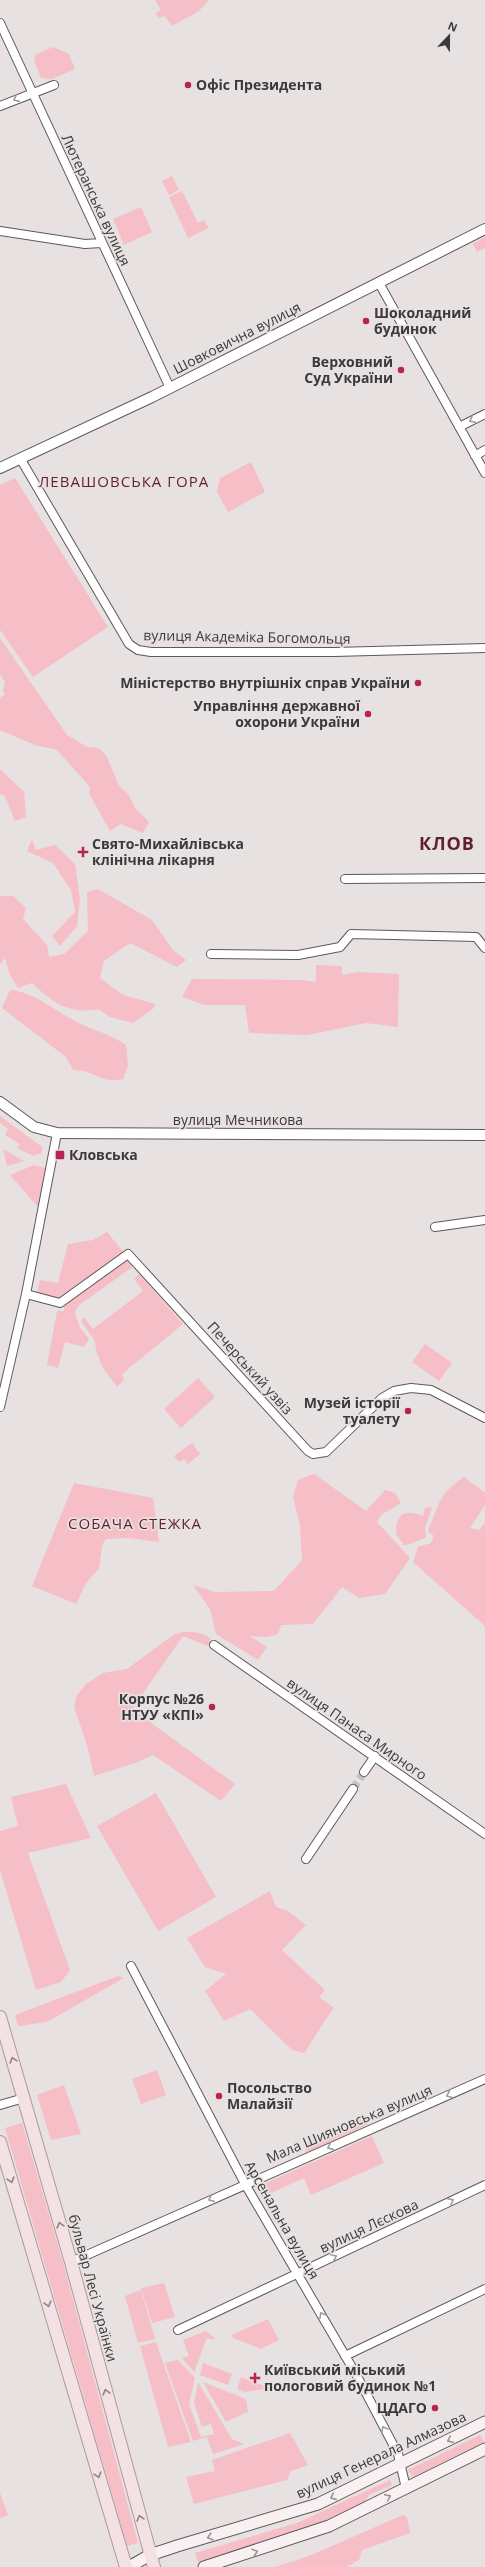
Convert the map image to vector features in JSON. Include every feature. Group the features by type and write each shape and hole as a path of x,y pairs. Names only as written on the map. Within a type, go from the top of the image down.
{"main road":[{"name":"бульвар Лесі Українки","path":"0,2017 71,2262 152,2561"},
{"path":"0,2142 128,2567"},
{"name":"вулиця Генерала Алмазова","path":"128,2567 152,2561 296,2512 336,2496 485,2422"},
{"path":"204,2567 329,2526 485,2449"}],"street":[{"name":"Лютеранська вулиця","path":"0,23 101,243 170,388"},
{"path":"0,106 32,92 54,85"},
{"name":"Шовковична вулиця","path":"0,468 170,388 485,229"},
{"path":"0,231 85,244 101,243"},
{"path":"379,283 485,473"},
{"path":"459,427 485,414"},
{"path":"475,456 485,450"},
{"name":"вулиця Академіка Богомольця","path":"20,458 130,644 138,650 151,652 334,652 485,648"},
{"path":"345,879 485,878"},
{"path":"210,954 298,955 340,947 352,934 476,937 485,948"},
{"name":"вулиця Мечникова","path":"0,1102 34,1127 57,1133 485,1135"},
{"path":"0,1407 26,1294 57,1133"},
{"path":"435,1227 485,1220"},
{"name":"Печерський узвіз","path":"26,1294 60,1303 128,1254 308,1451 313,1454 326,1452 382,1398 394,1391 411,1388 431,1390 485,1418"},
{"name":"вулиця Панаса Мирного","path":"214,1645 485,1834"},
{"path":"364,1772 375,1756"},
{"path":"306,1859 352,1790"},
{"name":"Арсенальна вулиця","path":"131,1966 245,2184 299,2274 345,2356 401,2464 406,2488"},
{"name":"Мала Шияновська вулиця","path":"71,2262 485,2079"},
{"path":"0,2105 24,2098"},
{"name":"вулиця Лєскова","path":"178,2330 485,2185"},
{"path":"345,2356 485,2289"}],"shaded area":[{"path":"155,0 209,0 199,11 172,26 165,16 158,18 156,13 161,10"},
{"path":"53,47 69,54 75,69 52,79 41,78 34,60 35,55"},
{"path":"172,176 179,190 169,195 162,181"},
{"path":"182,191 198,223 204,220 209,228 188,238 169,197"},
{"path":"141,207 152,232 124,245 113,219"},
{"path":"485,237 485,248 477,252 473,244"},
{"path":"249,463 252,464 265,492 228,512 217,492 220,478"},
{"path":"15,478 108,627 33,677 0,630 0,485"},
{"path":"0,638 67,735 87,747 99,748 107,757 119,786 128,794 135,808 149,822 143,833 121,824 110,831 89,793 90,787 57,750 35,745 0,730 0,698 5,694 3,690 5,682 0,674"},
{"path":"0,769 24,792 26,817 15,821 5,796 0,794"},
{"path":"32,840 36,850 55,845 75,864 80,899 77,926 60,946 52,936 75,912 71,890 53,863 27,851"},
{"path":"98,889 152,920 172,949 186,960 177,967 130,943 104,961 100,978 123,995 155,1004 154,1008 133,1023 110,1017 98,1009 78,1010 62,1005 47,996 32,983 18,988 10,975 5,958 0,965 0,896 13,896 26,908 23,919 47,945 49,957 64,954 88,931 87,892"},
{"path":"316,965 342,966 342,975 358,972 399,974 398,1027 366,1023 307,1035 249,1033 245,1005 205,1005 182,997 192,979 302,980 316,982"},
{"path":"10,990 19,991 35,997 73,1020 113,1037 126,1045 128,1066 123,1079 108,1080 87,1072 73,1070 66,1057 2,1008"},
{"path":"0,1116 42,1147 42,1153 33,1156 17,1148 20,1144 5,1135 8,1129 0,1123"},
{"path":"3,1149 24,1161 7,1166"},
{"path":"34,1165 46,1168 38,1207 10,1175"},
{"path":"107,1232 125,1254 60,1301 37,1295 40,1280 58,1283 68,1244 93,1240"},
{"path":"125,1259 129,1259 133,1264 131,1268 78,1306 75,1312 79,1326 89,1339 84,1347 65,1342 58,1368 47,1365 57,1311 64,1311 64,1304"},
{"path":"139,1274 183,1324 122,1374 124,1380 117,1387 103,1368 96,1351 95,1341 81,1321 84,1317 93,1329 143,1291 134,1279"},
{"path":"425,1344 452,1363 439,1381 412,1362"},
{"path":"198,1378 215,1397 181,1428 164,1409"},
{"path":"192,1443 200,1454 188,1464 184,1459 179,1462 174,1456"},
{"path":"314,1474 366,1511 385,1490 395,1493 401,1503 381,1515 377,1522 410,1558 385,1594 359,1598 342,1587 313,1624 281,1625 278,1634 268,1637 250,1636 267,1647 258,1660 216,1634 210,1609 193,1585 215,1592 274,1591 302,1560 300,1526 293,1496 298,1480"},
{"path":"464,1477 485,1493 485,1505 470,1528 479,1530 485,1523 485,1626 413,1562 418,1547 431,1543 434,1536 428,1531 440,1501 455,1483"},
{"path":"74,1483 153,1498 159,1542 129,1538 106,1539 102,1545 99,1569 86,1583 76,1604 32,1586"},
{"path":"432,1507 425,1528 426,1538 404,1545 396,1534 396,1527 402,1514 411,1513 423,1516 425,1508"},
{"path":"183,1632 200,1633 210,1638 211,1644 208,1646 183,1636 132,1709 235,1784 221,1801 153,1755 138,1762 94,1776 87,1745 74,1707 77,1695 86,1684 103,1673 127,1669 173,1635"},
{"path":"66,1784 91,1838 28,1853 70,1970 61,1982 36,1990 0,1870 0,1831 18,1826 11,1797"},
{"path":"156,1793 216,1897 158,1931 97,1826"},
{"path":"270,1891 276,1907 288,1911 306,1925 282,1950 325,1990 319,1997 334,2008 304,2053 292,2050 250,2009 224,2021 205,1991 226,1974 205,1967 187,1938"},
{"path":"118,1976 124,1978 47,2022 18,2026 15,2015"},
{"path":"157,2070 166,2095 141,2104 132,2079"},
{"path":"64,2085 81,2134 51,2140 37,2095"},
{"path":"357,2118 369,2124 307,2153 303,2144"},
{"path":"22,2123 64,2266 138,2543 127,2546 5,2128"},
{"path":"372,2136 384,2163 311,2195 304,2178 262,2197 257,2187"},
{"path":"164,2283 175,2317 152,2323 141,2288"},
{"path":"141,2290 155,2339 138,2343 125,2296"},
{"path":"268,2319 279,2340 261,2349 233,2338 232,2335"},
{"path":"206,2331 215,2338 214,2340 207,2338 195,2369 195,2373 182,2358 189,2356 183,2340"},
{"path":"156,2342 191,2442 168,2447 140,2346"},
{"path":"178,2360 195,2378 189,2404 201,2437 214,2434 211,2424 202,2427 194,2403 198,2382 232,2439 244,2444 213,2454 207,2437 193,2441 165,2363"},
{"path":"203,2363 232,2374 228,2385 200,2375"},
{"path":"241,2377 270,2388 245,2392 237,2389"},
{"path":"203,2382 246,2399 248,2412 226,2422"},
{"path":"290,2433 308,2465 291,2471 287,2480 194,2504 186,2477 215,2471 212,2460"},
{"path":"480,2435 484,2442 413,2477 408,2470"},
{"path":"390,2480 392,2485 369,2495 364,2503 292,2535 198,2562 195,2553 297,2523"},
{"path":"0,2493 8,2515 0,2518"},
{"path":"403,2515 407,2517 410,2533 362,2550 359,2560 346,2567 276,2567 309,2556"}],"tunnel":[{"path":"353,1789 364,1772"}],"place":[{"name":"Офіс Президента","path":"188,85"},
{"name":"Шоколадний будинок","path":"366,321"},
{"name":"Верховний Суд України","path":"401,370"},
{"name":"Міністерство внутрішніх справ України","path":"418,683"},
{"name":"Управління державної охорони України","path":"368,714"},
{"name":"Свято-Михайлівська клінічна лікарня","path":"83,852"},
{"name":"Кловська","path":"60,1155"},
{"name":"Музей історії туалету","path":"408,1411"},
{"name":"Корпус №26 НТУУ «КПІ»","path":"212,1707"},
{"name":"Посольство Малайзії","path":"219,2096"},
{"name":"Київський міський пологовий будинок №1","path":"255,2378"},
{"name":"ЦДАГО","path":"435,2408"}],"district":[{"name":"ЛЕВАШОВСЬКА ГОРА","path":"124,482"},
{"name":"КЛОВ","path":"447,844"},
{"name":"СОБАЧА СТЕЖКА","path":"135,1524"}]}
